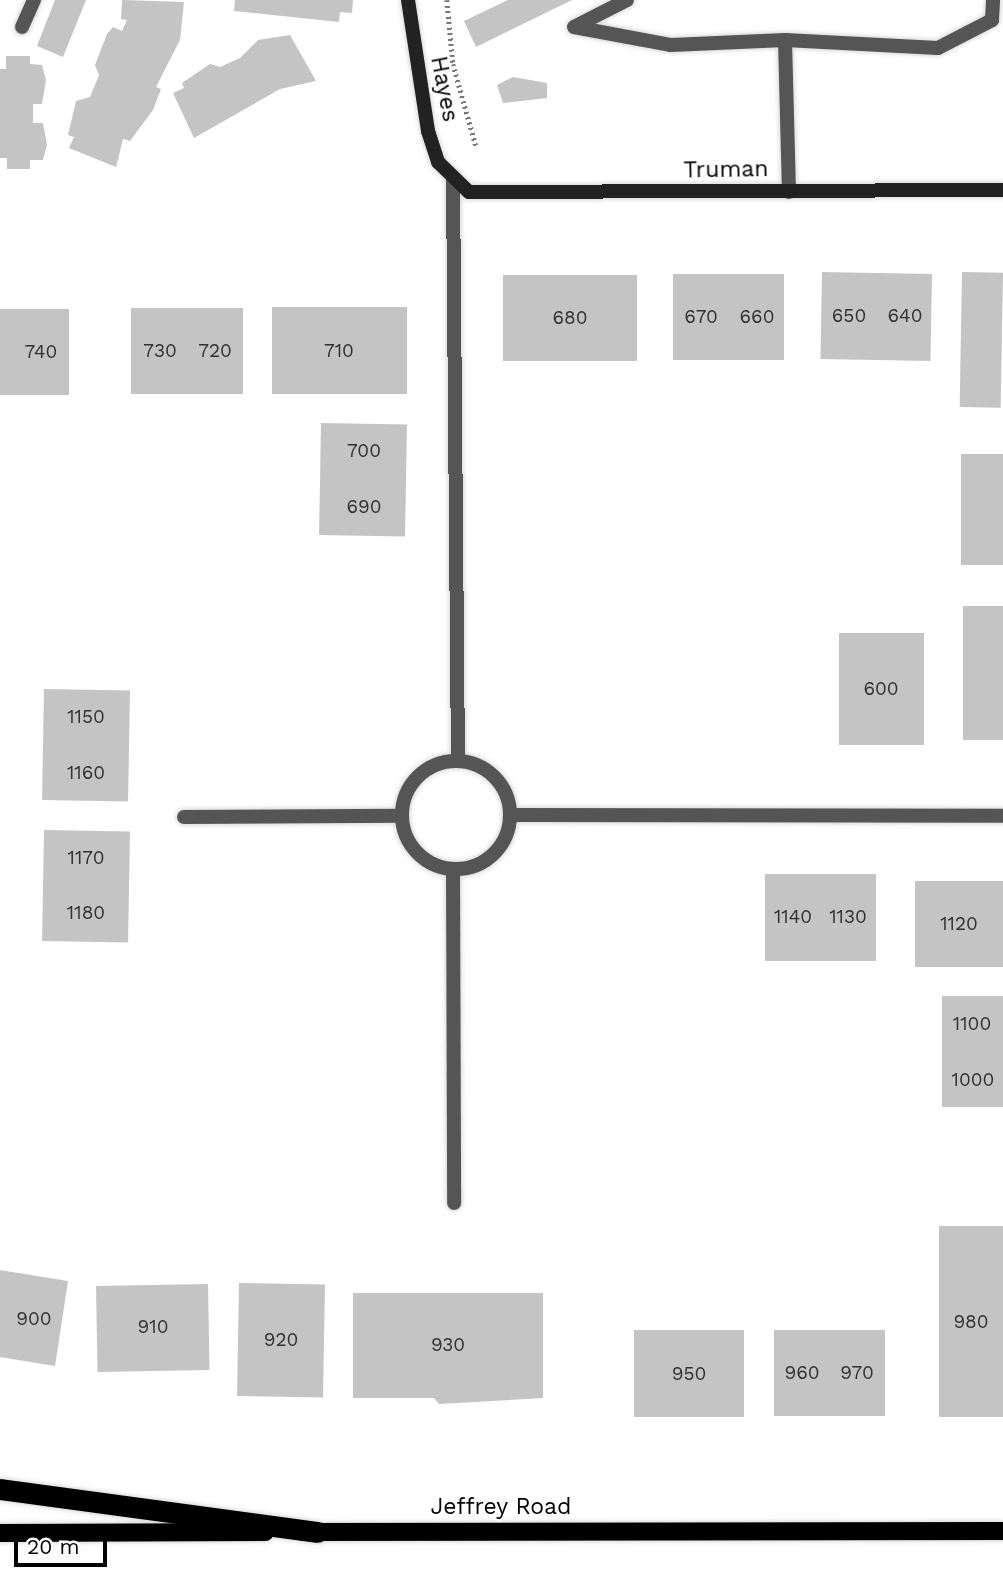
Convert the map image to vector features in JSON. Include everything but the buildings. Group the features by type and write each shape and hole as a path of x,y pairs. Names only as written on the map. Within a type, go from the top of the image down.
{"highway":[{"path":"0,1489 317,1532"}],"main road":[{"name":"Jeffrey Road","path":"0,1533 1003,1531"}],"street":[{"name":"Hayes","path":"408,0 421,102 438,162 453,180"},
{"name":"Truman","path":"453,180 491,196 1003,190"}],"lane":[{"path":"22,27 34,0"},
{"path":"627,0 574,27 671,45 785,40 939,48 992,19 993,0"},
{"path":"785,40 789,192"},
{"path":"453,180 458,761"},
{"path":"458,761 495,778 510,815 493,854 453,869 417,852 402,816 417,776 458,761"},
{"path":"510,815 1003,816"},
{"path":"184,817 402,816"},
{"path":"453,869 454,1203"}],"path":[{"path":"447,0 453,64 477,146"}]}
